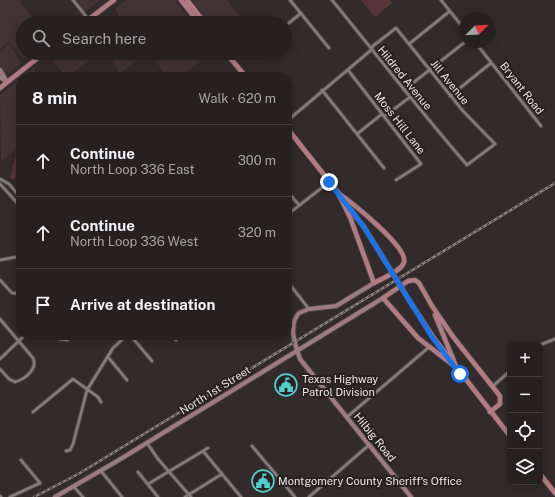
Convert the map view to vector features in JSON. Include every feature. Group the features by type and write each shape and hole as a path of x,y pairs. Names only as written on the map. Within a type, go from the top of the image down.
{"main road":[{"path":"94,16 114,0"},
{"path":"181,0 185,6 194,12"},
{"path":"187,0 197,16"},
{"path":"20,72 35,60"},
{"path":"232,60 242,72"},
{"path":"0,88 16,75"},
{"path":"292,137 360,221 432,337 507,432"},
{"path":"338,193 351,202 386,234 401,252 404,263 388,276 374,283 350,217 338,193"},
{"path":"453,365 428,348 383,298 408,281 414,280 419,283 432,306 454,338 493,386 501,400 500,404 490,412"},
{"path":"432,306 457,370"},
{"path":"543,478 555,493"}],"street":[{"path":"72,0 86,16"},
{"path":"290,0 329,48"},
{"name":"Hildred Avenue","path":"332,0 404,90 467,165"},
{"path":"441,0 459,22"},
{"path":"409,44 450,11"},
{"path":"292,20 301,13"},
{"name":"Jill Avenue","path":"372,49 396,28 450,96 495,144 467,165"},
{"path":"404,90 459,47"},
{"name":"Bryant Road","path":"480,48 541,126"},
{"path":"292,117 372,49"},
{"path":"450,96 492,63"},
{"path":"0,70 7,82"},
{"name":"Moss Hill Lane","path":"348,70 421,164 396,180"},
{"path":"0,77 7,82"},
{"path":"322,90 384,168"},
{"path":"385,116 410,97"},
{"path":"357,134 382,114"},
{"path":"0,179 9,184 16,192"},
{"path":"292,211 329,182"},
{"path":"0,184 16,202"},
{"path":"292,196 299,205"},
{"path":"0,260 16,257"},
{"path":"0,280 12,292 16,293"},
{"path":"296,350 293,331 294,320 299,313 309,309 336,306 374,283"},
{"path":"292,287 309,309"},
{"name":"North 1st Street","path":"55,497 101,471 383,298"},
{"path":"0,319 16,337"},
{"path":"543,345 555,339"},
{"path":"66,451 70,450 73,444 87,390 116,344 121,340"},
{"path":"134,340 152,361"},
{"path":"0,359 20,342 33,358 35,364 33,369 21,380 15,382 9,379 0,369"},
{"path":"347,417 428,348"},
{"name":"Hilbig Road","path":"296,350 300,359 410,497"},
{"path":"108,357 127,380"},
{"path":"493,386 507,374"},
{"path":"33,412 73,380 98,397 101,402"},
{"path":"148,442 158,459 190,496"},
{"path":"309,497 369,445"},
{"path":"252,446 295,497"},
{"path":"148,484 208,448"},
{"path":"203,451 241,497"},
{"path":"10,497 40,483 22,460"},
{"path":"101,471 122,497"},
{"path":"138,472 158,497"},
{"path":"185,497 190,496 222,474"},
{"path":"74,487 83,497"}],"shaded area":[{"path":"0,0 22,0 20,2 31,16 16,16 16,50 9,42 0,49"},
{"path":"76,0 100,0 85,12"},
{"path":"126,0 175,0 188,16 118,16 115,9"},
{"path":"192,0 227,0 240,16 204,16"},
{"path":"361,0 390,0 392,3 375,17"},
{"path":"9,43 16,54 16,60 20,60 21,62 9,73 8,71 5,74 0,67 0,51"},
{"path":"52,60 90,60 73,72 62,72"},
{"path":"112,60 137,60 121,72 119,72"},
{"path":"155,60 202,60 186,72 163,72"},
{"path":"34,68 37,72 29,72"},
{"path":"16,82 16,149 1,162 0,96"},
{"path":"16,153 16,176 12,180 10,177"}],"railway":[{"path":"34,497 80,473 555,183"}],"place":[{"name":"Texas Highway Patrol Division","path":"286,385"},
{"name":"Montgomery County Sheriff's Office","path":"263,481"}],"route":[{"path":"329,182 364,227 432,337 460,374"}]}
